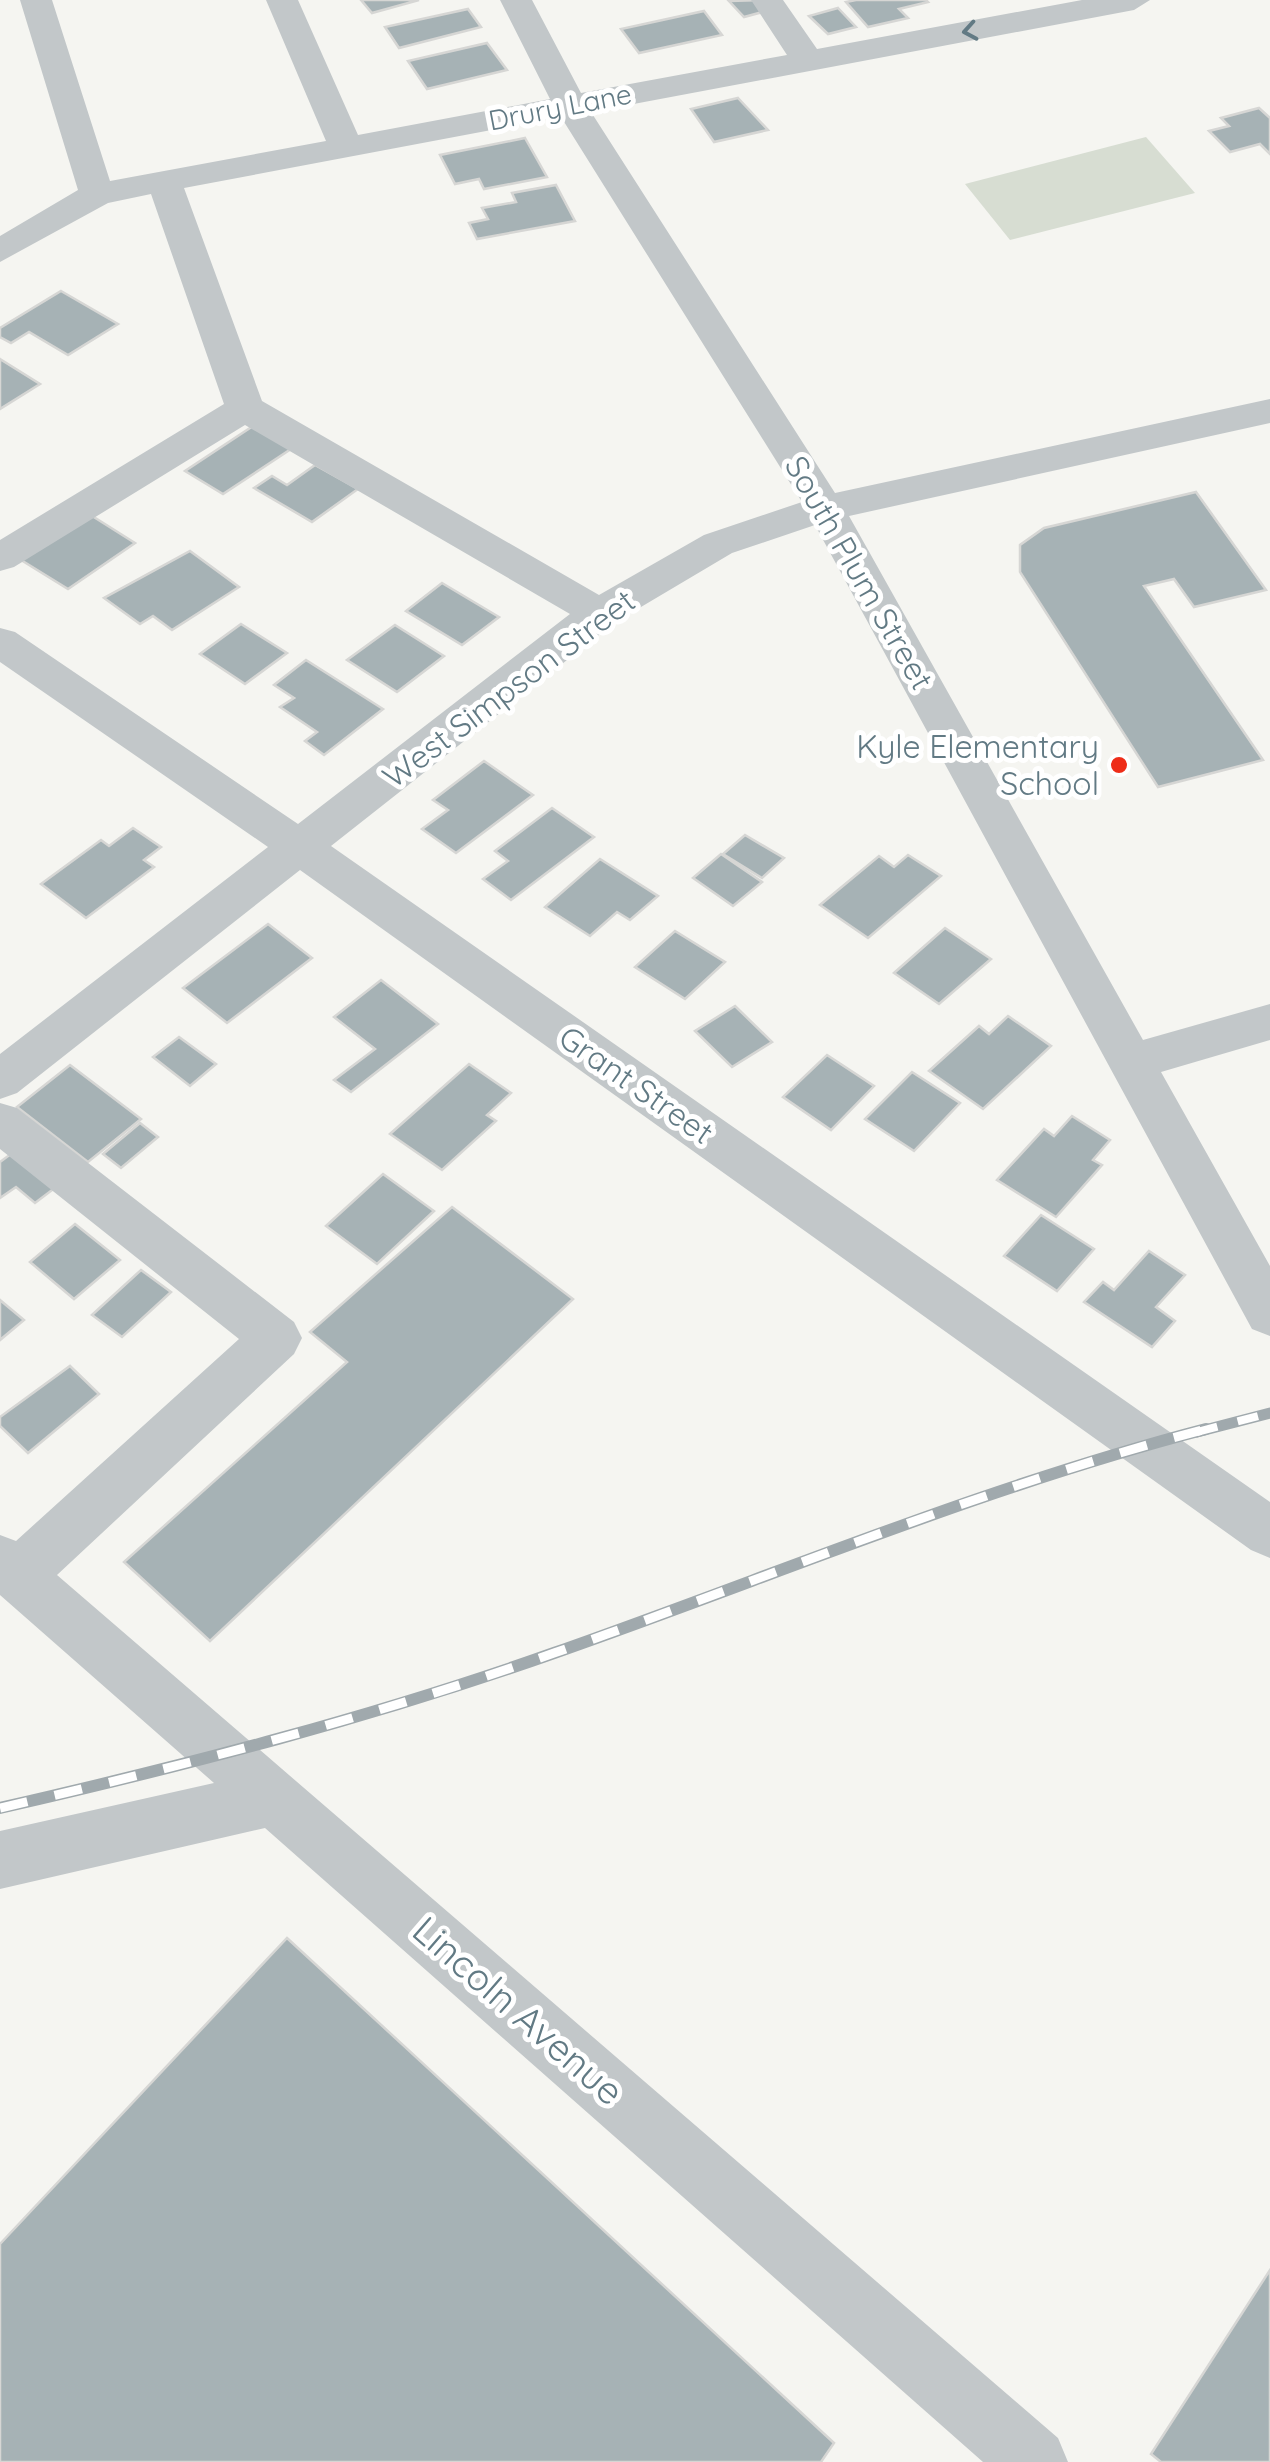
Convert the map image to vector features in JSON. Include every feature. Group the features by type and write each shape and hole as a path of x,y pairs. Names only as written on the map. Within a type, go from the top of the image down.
{"street":[{"path":"36,0 97,194"},
{"path":"282,0 346,148"},
{"name":"South Plum Street","path":"516,0 570,105 825,508 1270,1314"},
{"path":"767,0 808,62"},
{"name":"Drury Lane","path":"2,248 97,194 808,62 1024,10 1134,0"},
{"path":"164,182 245,408 599,613"},
{"path":"0,558 245,408"},
{"name":"West Simpson Street","path":"0,1080 599,613 718,544 825,508 1270,411"},
{"name":"Grant Street","path":"0,642 301,848 1270,1533"},
{"path":"1133,1061 1270,1022"},
{"path":"0,1122 276,1338 9,1568"},
{"name":"Lincoln Avenue","path":"9,1568 1034,2462"},
{"path":"0,1860 275,1798"}],"shaded area":[{"path":"1146,137 1195,193 1010,240 965,184"}],"building":[{"path":"361,0 419,0 372,13"},
{"path":"765,0 774,9 744,17 729,1"},
{"path":"846,2 928,2 899,9 908,18 868,27"},
{"path":"838,8 856,27 828,34 809,16"},
{"path":"468,9 481,27 399,48 385,27"},
{"path":"704,11 722,35 639,53 621,29"},
{"path":"487,43 507,70 427,89 408,61"},
{"path":"738,98 768,130 714,142 691,109"},
{"path":"1259,108 1270,118 1270,154 1260,144 1230,152 1209,131 1229,126 1221,118"},
{"path":"525,138 547,177 484,189 479,179 455,184 440,155"},
{"path":"556,185 575,221 477,239 469,223 488,219 482,208 516,202 512,193"},
{"path":"61,291 118,324 68,355 29,332 11,343 0,337 0,328"},
{"path":"0,359 40,384 0,409"},
{"path":"259,422 297,445 223,494 185,471"},
{"path":"315,465 358,489 312,522 254,488 272,476 287,485"},
{"path":"1196,492 1266,590 1194,607 1174,579 1144,586 1263,760 1158,787 1020,572 1020,545 1044,528"},
{"path":"89,514 135,543 68,589 21,560"},
{"path":"190,551 239,587 172,630 153,616 140,624 104,598"},
{"path":"442,583 499,617 462,645 406,611"},
{"path":"241,624 287,653 245,684 200,654"},
{"path":"395,625 444,656 397,692 347,660"},
{"path":"306,660 383,709 324,755 305,741 317,732 280,707 294,698 274,685"},
{"path":"484,761 533,795 456,853 422,829 448,810 433,800"},
{"path":"552,808 594,837 511,900 483,879 508,861 495,851"},
{"path":"133,828 161,847 144,860 154,867 86,918 41,884 101,840 109,846"},
{"path":"745,835 784,858 762,878 723,854"},
{"path":"721,854 762,882 733,906 693,878"},
{"path":"908,855 941,876 868,938 820,905 879,856 894,867"},
{"path":"600,859 658,896 630,920 617,912 590,936 545,907"},
{"path":"268,924 312,958 227,1023 183,988"},
{"path":"945,928 991,959 939,1004 894,973"},
{"path":"675,931 725,962 685,999 635,967"},
{"path":"381,980 438,1024 351,1092 334,1080 375,1049 334,1017"},
{"path":"735,1006 772,1042 732,1067 695,1031"},
{"path":"1008,1016 1051,1046 983,1109 929,1071 979,1026 989,1034"},
{"path":"179,1037 216,1064 190,1086 153,1057"},
{"path":"827,1055 874,1086 831,1130 783,1097"},
{"path":"469,1064 511,1093 487,1115 496,1121 442,1170 390,1134"},
{"path":"70,1065 141,1119 88,1162 17,1107"},
{"path":"912,1072 960,1103 914,1151 865,1119"},
{"path":"1072,1116 1110,1140 1093,1160 1102,1165 1056,1217 997,1180 1044,1129 1054,1136"},
{"path":"140,1123 158,1137 121,1168 103,1154"},
{"path":"27,1142 68,1178 35,1203 16,1187 0,1198 0,1162"},
{"path":"383,1174 434,1211 377,1264 326,1226"},
{"path":"452,1207 573,1299 210,1641 124,1562 347,1362 310,1332"},
{"path":"1041,1215 1094,1249 1057,1291 1004,1256"},
{"path":"75,1224 120,1260 74,1299 30,1262"},
{"path":"1149,1251 1185,1275 1156,1307 1175,1321 1152,1347 1084,1302 1103,1282 1114,1290"},
{"path":"141,1270 171,1292 122,1337 92,1315"},
{"path":"0,1300 24,1320 0,1340"},
{"path":"70,1366 99,1394 28,1453 0,1426 0,1417"},
{"path":"287,1938 834,2443 821,2462 0,2462 0,2244"},
{"path":"1270,2270 1270,2462 1161,2462 1151,2454"}],"railway":[{"path":"1197,1432 1270,1413"},
{"path":"0,1808 210,1757 418,1698 554,1653 959,1505 1206,1429"}],"place":[{"name":"Kyle Elementary School","path":"1119,765"}]}
